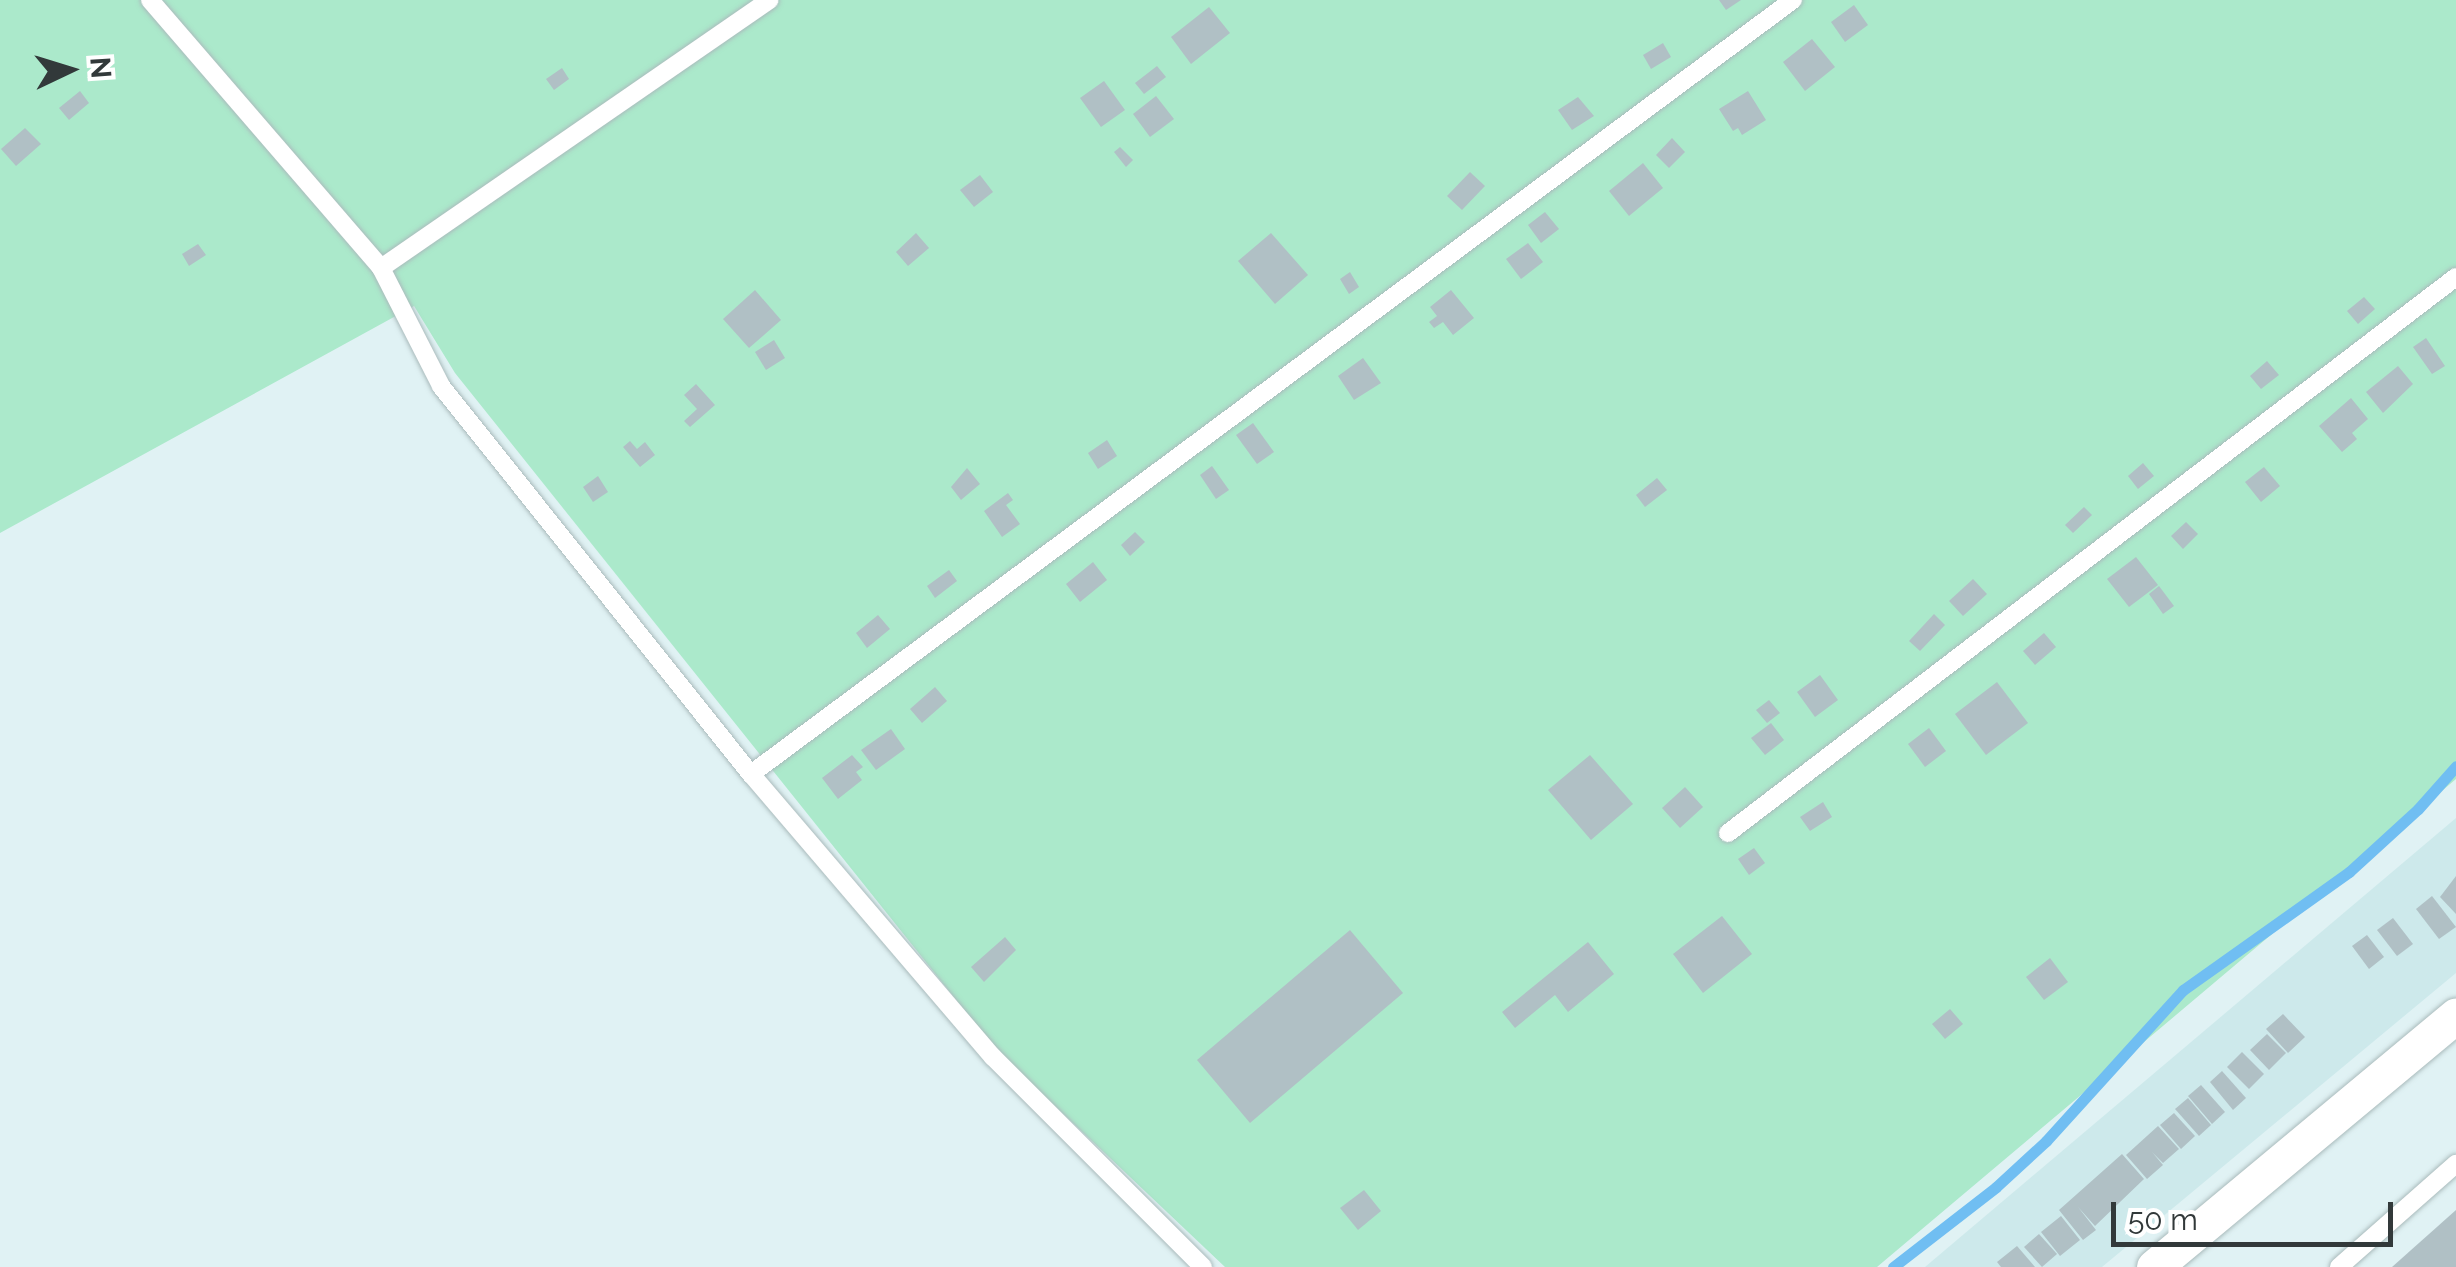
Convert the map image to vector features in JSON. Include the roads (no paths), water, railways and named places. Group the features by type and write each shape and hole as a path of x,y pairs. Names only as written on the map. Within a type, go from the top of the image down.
{"street":[{"path":"2154,1267 2456,1016"}],"lane":[{"path":"150,0 381,268 441,386 750,774 993,1057 1203,1267"},
{"path":"381,268 768,0"},
{"path":"750,774 1792,0"},
{"path":"1728,832 2456,277"},
{"path":"2339,1267 2456,1164"}],"waterway":[{"path":"1893,1267 1996,1187 2046,1141 2183,990 2349,872 2418,809 2456,766"}]}
